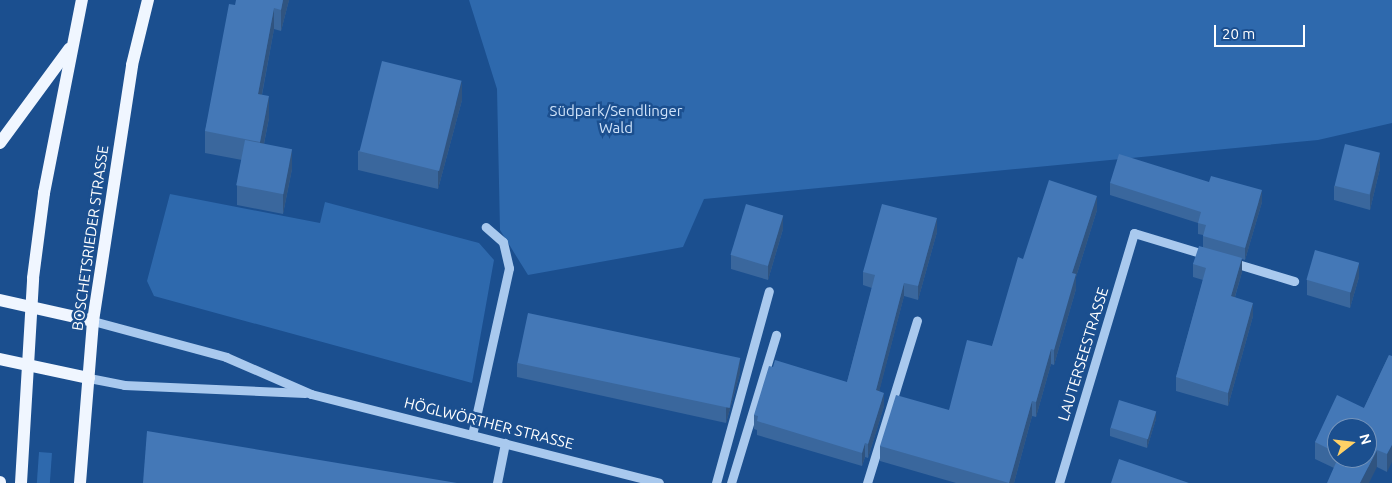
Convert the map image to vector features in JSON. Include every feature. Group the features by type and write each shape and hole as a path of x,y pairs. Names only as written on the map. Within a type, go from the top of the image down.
{"main road":[{"path":"21,483 29,306 44,193 82,0"},
{"name":"BOSCHETSRIEDER STRASSE","path":"80,483 93,321 132,65 148,0"},
{"path":"0,143 72,45"},
{"name":"HÖGLWÖRTHER STRASSE","path":"0,300 93,321"},
{"path":"0,359 89,378"}],"street":[{"path":"472,435 509,268 502,242 486,227"},
{"name":"LAUTERSEESTRASSE","path":"1059,483 1134,233 1294,281"},
{"path":"716,483 769,291"},
{"path":"868,483 917,320"},
{"name":"HÖGLWÖRTHER STRASSE","path":"93,321 226,357 311,394 659,483"},
{"path":"731,483 776,335"},
{"name":"HÖGLWÖRTHER STRASSE","path":"89,378 124,385 311,394"},
{"path":"497,483 505,443"}],"green space":[{"name":"Südpark/Sendlinger Wald","path":"469,0 1392,0 1392,123 1318,140 704,199 683,247 528,275 500,230 497,89"},
{"path":"170,194 320,223 325,202 479,243 494,260 472,383 154,296 147,281"},
{"path":"39,452 52,453 50,483 37,483"}],"building":[{"path":"236,0 283,0 281,10 274,8 258,94 269,96 260,142 205,131 229,4 235,5"},
{"path":"382,61 462,81 439,171 360,151"},
{"path":"245,140 292,149 283,194 236,185"},
{"path":"1345,144 1380,153 1370,194 1335,186"},
{"path":"1119,154 1209,182 1211,176 1262,190 1245,248 1203,236 1206,225 1198,223 1201,212 1110,183"},
{"path":"1049,180 1097,196 1072,273 1076,274 1054,350 1051,349 1036,402 1032,401 1009,483 880,446 896,395 949,410 967,340 992,346 1018,257 1023,259"},
{"path":"746,204 783,215 768,266 731,255"},
{"path":"882,204 937,218 918,286 904,283 876,390 884,393 868,444 865,443 862,453 757,421 758,416 754,415 769,366 773,367 775,360 847,382 875,275 863,272"},
{"path":"1199,246 1242,258 1231,296 1253,303 1228,393 1176,377 1206,268 1193,264"},
{"path":"1315,250 1359,263 1351,292 1306,280"},
{"path":"528,313 740,358 730,408 517,363"},
{"path":"1389,355 1392,356 1392,445 1387,454 1377,450 1377,418 1327,418 1327,448 1315,442 1337,395 1364,408"},
{"path":"1119,400 1156,411 1148,439 1111,428"},
{"path":"147,431 457,483 143,483"},
{"path":"1119,459 1189,483 1111,483"},
{"path":"1334,468 1368,468 1360,483 1327,483"}]}
